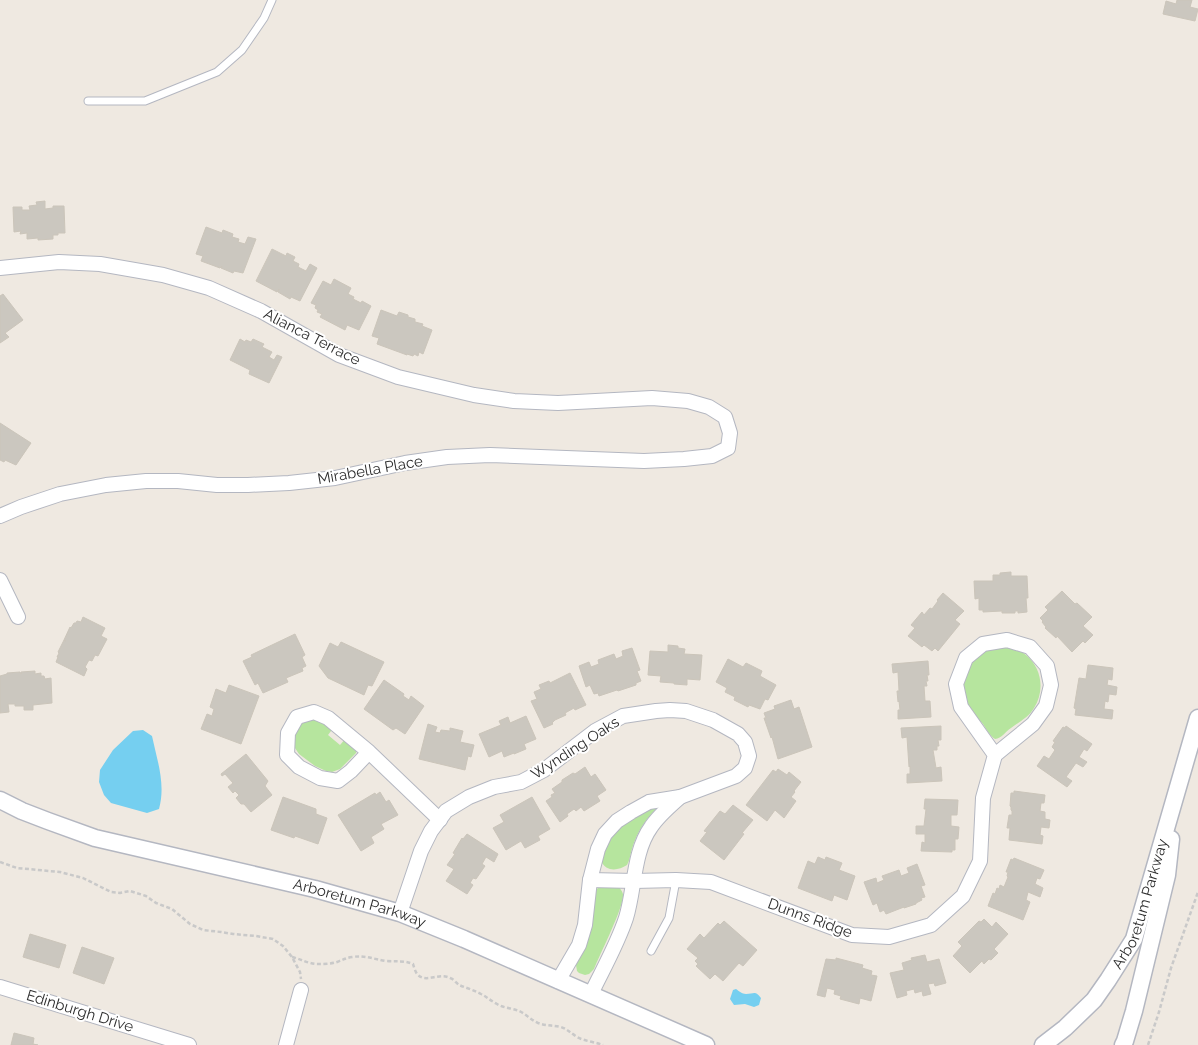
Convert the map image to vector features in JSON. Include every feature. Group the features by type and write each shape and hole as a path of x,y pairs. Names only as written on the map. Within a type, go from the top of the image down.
{"street":[{"name":"Alianca Terrace","path":"0,268 59,262 100,264 163,274 209,288 252,307 339,355 398,377 474,395 514,401 558,403 652,398 688,401 709,407 725,417 730,433"},
{"name":"Mirabella Place","path":"0,516 60,494 106,485 146,481 178,481 217,485 289,483 335,478 448,457 490,454 644,461 712,456 728,448 730,433"},
{"path":"0,580 18,617"},
{"path":"1007,640 1030,647 1047,666 1051,685 1046,706 1032,724 995,755 960,707 956,684 966,658 983,644 1007,640"},
{"name":"Wynding Oaks","path":"400,913 421,851 431,831 446,811 469,797 494,787 521,782 544,770 579,743 623,716 641,712 670,710 686,712 713,720 738,734 745,742 749,756 745,768 736,776 680,796 649,802 617,821 606,834 598,849 590,880 585,925 579,945 558,981"},
{"path":"369,752 338,781 320,778 299,768 287,755 288,733 297,717 314,712 328,718 369,752 440,820"},
{"name":"Arboretum Parkway","path":"1043,1045 1065,1028 1094,1000 1134,939 1198,718"},
{"name":"Arboretum Parkway","path":"1123,1045 1134,1011 1167,875 1182,782 1192,736"},
{"name":"Dunns Ridge","path":"590,880 711,882 852,935 889,937 931,924 963,896 980,861 983,798 995,755"},
{"name":"Wynding Oaks","path":"591,994 618,940 631,901 637,861 650,827 680,796"},
{"name":"Arboretum Parkway","path":"0,800 22,811 95,838 315,889 400,913 706,1045"},
{"name":"Edinburgh Drive","path":"0,986 189,1045"},
{"path":"286,1045 301,990"}],"lane":[{"path":"88,101 144,101 217,72 242,50 264,18 272,0"},
{"path":"652,951 669,918 676,880"}],"path":[{"path":"0,862 17,868 60,872 83,878 111,892 130,891 146,896 156,903 172,909 190,924 203,930 273,939 283,946 292,957 300,972 301,990"},
{"path":"1148,1045 1164,996 1170,968 1198,892"},
{"path":"292,957 317,964 367,956 387,961 404,960 413,964 416,972 424,978 439,976 451,978 461,986 490,998 495,1004 516,1009 538,1023 547,1026 558,1026 578,1037 603,1045"}],"green space":[{"path":"1000,647 1020,651 1026,655 1036,666 1041,687 1034,708 1029,714 1002,736 995,739 965,704 962,690 965,672 975,658 990,649"},
{"path":"312,717 334,727 328,735 340,745 347,737 356,746 356,753 340,769 332,772 315,766 299,754 293,745 295,729 303,721"},
{"path":"661,804 640,830 627,865 616,869 609,869 603,865 601,861 610,838 632,816"},
{"path":"599,887 619,887 623,894 623,900 594,969 585,975 577,971 576,965 583,949 595,891"}],"water":[{"path":"143,730 152,736 162,790 159,809 147,813 111,803 104,795 99,782 100,770 113,750 133,731"},
{"path":"736,989 745,994 757,994 761,998 759,1005 754,1007 745,1004 734,1005 730,999 733,990"}],"building":[{"path":"1177,0 1192,0 1190,7 1198,9 1195,21 1163,14 1166,1 1176,4"},
{"path":"45,201 45,209 53,208 53,206 64,206 65,233 53,235 53,239 38,240 38,238 27,239 27,233 20,234 21,231 14,232 13,207 22,207 22,210 30,210 29,206 37,205 36,202"},
{"path":"206,227 222,233 223,230 233,234 232,237 239,239 238,242 245,244 248,237 256,239 243,273 234,271 233,273 221,268 222,266 220,268 201,261 203,256 196,254"},
{"path":"272,249 286,256 287,253 295,257 293,261 299,264 298,267 306,271 310,264 317,268 300,301 291,297 290,299 278,292 279,289 277,292 256,281"},
{"path":"334,279 351,288 348,294 354,297 353,299 371,306 359,330 347,325 345,330 320,317 322,314 317,312 316,305 311,303 323,281 331,285"},
{"path":"3,294 23,320 5,333 9,337 0,343 0,296"},
{"path":"381,310 397,316 399,312 408,315 408,317 415,319 415,322 423,324 422,326 432,330 423,354 419,352 418,356 414,354 413,356 407,355 377,344 379,338 372,336"},
{"path":"240,339 245,342 246,340 251,342 253,339 264,344 262,347 272,352 269,357 274,360 277,355 282,357 269,383 249,374 250,370 230,360"},
{"path":"0,423 31,443 16,465 0,460"},
{"path":"1011,572 1011,576 1027,576 1027,612 1002,613 1002,611 983,612 983,610 979,610 979,598 975,599 974,581 993,581 993,575"},
{"path":"1062,591 1092,617 1083,626 1093,635 1085,643 1083,641 1072,652 1057,636 1056,638 1045,628 1040,618 1048,610 1045,607"},
{"path":"943,593 964,611 955,620 960,624 938,651 935,648 932,651 924,645 922,647 908,636 915,628 911,625 922,612 924,615 930,608 932,609"},
{"path":"83,617 105,628 101,636 107,639 98,656 95,655 92,661 89,660 85,667 87,669 84,676 56,662 58,652 70,627 77,621 81,622"},
{"path":"295,634 305,655 302,657 306,666 302,668 303,671 286,678 288,682 263,693 258,683 255,685 243,661 252,657 251,655"},
{"path":"341,642 384,662 372,686 368,685 364,695 328,678 319,666 330,643 338,647"},
{"path":"668,645 685,649 684,654 702,655 700,680 687,679 687,685 674,684 660,682 661,676 648,675 650,651 668,652"},
{"path":"632,648 640,670 637,671 641,681 636,683 636,685 599,696 598,693 594,694 590,685 586,687 579,666 589,662 591,667 599,664 598,660 614,654 616,659 623,656 622,651"},
{"path":"728,659 743,667 746,663 762,671 760,676 776,685 768,700 765,699 760,709 749,705 748,707 734,700 735,697 725,692 727,688 716,682"},
{"path":"928,661 929,675 927,675 927,686 924,686 925,701 930,701 931,717 898,719 898,710 900,710 897,691 899,691 898,672 893,673 892,664"},
{"path":"1088,665 1113,668 1112,680 1108,679 1107,685 1117,687 1116,695 1109,694 1108,702 1105,701 1104,709 1113,710 1112,719 1075,715 1076,709 1074,708 1079,678 1086,679"},
{"path":"35,671 35,674 41,673 41,676 44,676 45,679 51,678 52,703 33,705 33,710 24,710 24,706 8,704 9,712 0,713 0,676 7,673 20,672 21,674 21,672"},
{"path":"570,673 586,705 575,710 574,708 565,713 566,715 555,720 553,724 544,728 531,701 537,699 534,692 541,689 539,685 549,681 550,683"},
{"path":"384,680 404,694 403,696 409,700 411,696 424,706 405,734 396,728 393,730 364,709"},
{"path":"229,685 259,696 241,744 201,729 207,714 212,716 214,709 210,707 216,689 226,693"},
{"path":"791,700 794,709 799,707 812,747 778,759 764,713 775,709 774,706"},
{"path":"526,716 536,739 524,744 526,749 514,754 504,757 502,751 489,757 479,734 501,725 499,721 508,717 510,723"},
{"path":"428,724 437,727 435,732 440,733 441,730 450,731 450,728 463,731 460,742 474,745 471,757 468,756 465,770 419,759"},
{"path":"941,726 941,740 938,740 939,746 937,746 937,750 933,750 936,768 941,767 942,781 907,783 907,774 910,774 910,766 907,737 902,738 901,728"},
{"path":"1066,726 1092,744 1087,751 1084,749 1079,757 1087,762 1083,767 1076,763 1066,777 1072,781 1067,787 1037,766 1044,756 1049,759 1055,750 1052,747 1055,742 1053,741 1063,727 1065,728"},
{"path":"246,754 268,781 265,786 272,795 251,812 236,798 239,795 235,791 233,793 228,787 233,783 225,774 222,776 221,774"},
{"path":"585,767 591,777 595,774 606,790 597,796 600,801 584,811 581,807 576,811 574,809 560,822 546,801 555,793 552,789 562,780"},
{"path":"778,769 787,775 789,772 801,782 791,797 796,801 784,818 775,810 767,821 746,805 773,770 776,772"},
{"path":"1014,791 1045,795 1040,811 1045,812 1045,819 1050,820 1049,828 1041,827 1042,844 1009,840 1010,828 1007,828 1009,815 1012,815 1010,806 1011,793 1014,793"},
{"path":"380,792 386,802 389,800 398,815 381,824 384,829 371,837 374,843 361,851 338,815 375,793 376,795"},
{"path":"283,797 316,809 316,814 327,818 318,844 271,830"},
{"path":"532,797 550,829 538,836 540,840 525,848 521,841 506,850 493,828 504,822 500,815"},
{"path":"925,799 958,800 957,815 951,815 951,826 959,827 958,839 955,839 955,850 952,850 952,852 921,851 922,842 925,843 925,834 916,834 916,826 924,826"},
{"path":"733,805 753,820 724,860 700,841 707,832 704,831 720,811 725,814"},
{"path":"467,834 498,854 494,862 486,857 482,864 485,866 476,879 473,878 470,883 473,885 467,894 446,881 454,869 447,865 455,854 453,853 462,838"},
{"path":"818,857 825,860 826,857 842,863 839,870 855,876 847,900 834,895 832,901 798,888 808,861 815,864"},
{"path":"1014,858 1044,870 1040,879 1037,878 1035,884 1043,888 1040,897 1028,892 1026,900 1030,902 1023,920 988,906 997,888 999,889 1000,885 1004,887 1008,877 1008,872 1006,872 1011,859 1013,860"},
{"path":"917,864 925,885 921,886 925,897 921,898 922,900 916,904 886,914 884,910 880,912 877,903 873,905 864,882 876,878 877,883 884,880 882,876 899,870 901,876 909,873 907,868"},
{"path":"984,919 992,927 996,922 1008,934 994,949 998,953 984,964 982,961 970,973 953,956 962,946 958,942 979,921 981,922"},
{"path":"724,921 757,950 743,966 739,963 723,981 715,974 710,979 696,966 698,964 695,961 698,958 687,949 700,934 704,938 718,923 720,925"},
{"path":"30,934 66,945 59,968 23,957"},
{"path":"82,947 114,958 104,984 73,973"},
{"path":"925,955 927,962 939,959 946,983 935,986 934,983 928,984 931,994 923,996 922,991 915,993 914,989 906,991 907,995 897,998 890,973 904,970 902,963 912,960 911,958"},
{"path":"836,958 863,965 862,968 872,971 871,975 877,976 871,1001 860,998 859,1004 840,999 841,996 834,994 835,990 827,988 825,997 817,995 826,959 836,960"},
{"path":"14,1033 34,1038 33,1044 38,1045 11,1045"}]}
